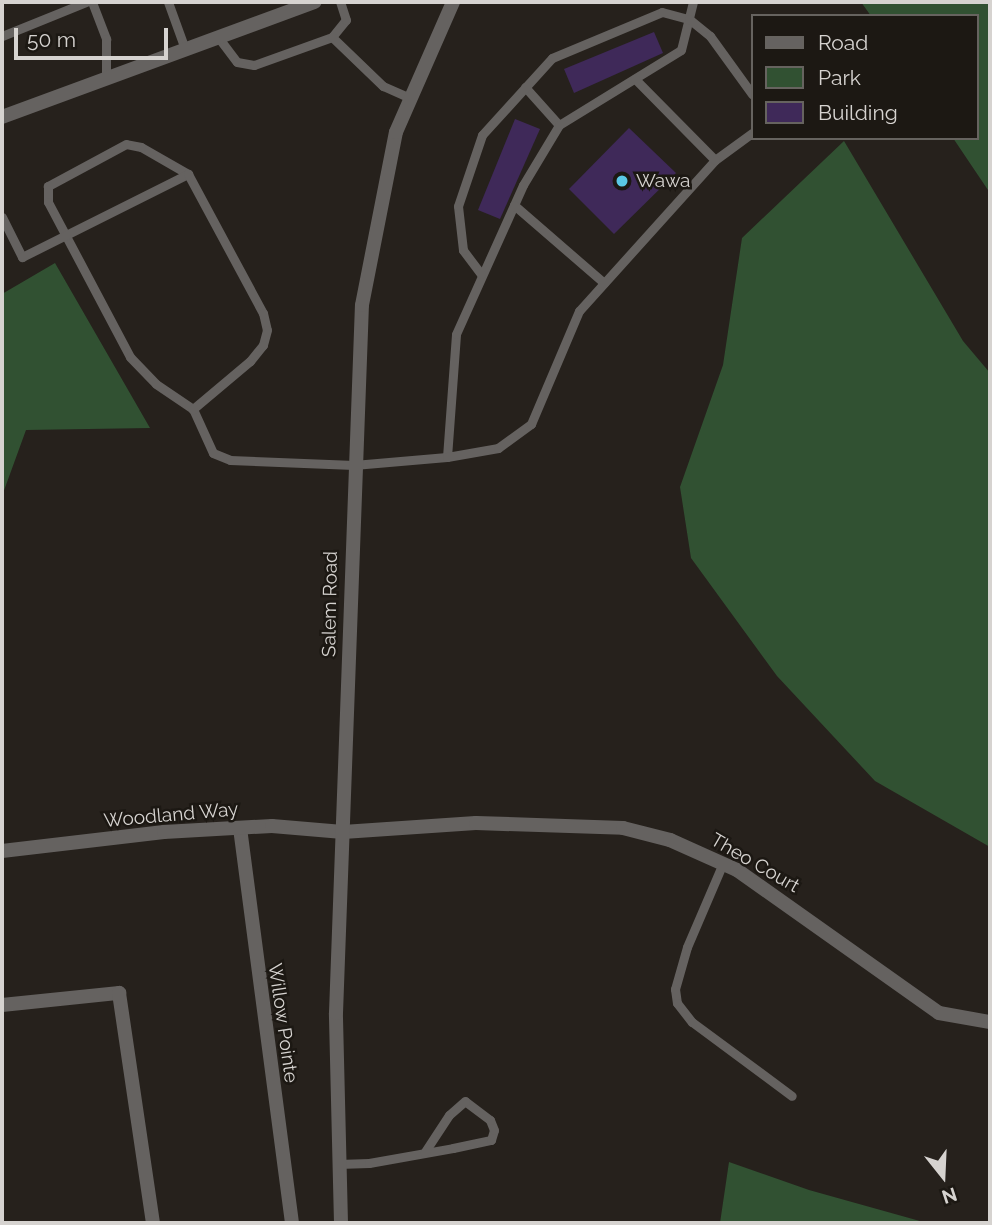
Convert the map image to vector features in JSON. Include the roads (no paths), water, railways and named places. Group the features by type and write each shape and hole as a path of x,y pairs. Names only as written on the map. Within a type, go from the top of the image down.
{"street":[{"path":"2,117 314,2"},
{"name":"Salem Road","path":"341,1223 336,1013 354,465 366,273 389,156 410,98 453,2"},
{"name":"Theo Court","path":"343,832 476,823 576,824 647,833 723,863 778,897 939,1013 990,1022"},
{"name":"Woodland Way","path":"2,852 163,832 272,825 343,832"},
{"name":"Willow Pointe","path":"240,828 292,1223"},
{"path":"2,1005 119,993 153,1223"}],"lane":[{"path":"2,36 86,2"},
{"path":"92,2 106,39 106,79"},
{"path":"167,2 185,49"},
{"path":"218,37 237,62 254,65 332,37 346,20 340,2"},
{"path":"447,457 456,334 514,205 559,125 681,50 693,2"},
{"path":"481,274 463,250 458,206 482,135 552,58 662,12 689,19 710,36 750,91"},
{"path":"332,37 383,86 410,98"},
{"path":"635,79 715,160"},
{"path":"526,87 559,125"},
{"path":"193,409 250,361 263,345 267,330 263,313 188,174 141,147 126,144 48,187 48,202 131,357 156,384 193,409 220,458 354,465 447,457 498,448 531,424 579,311 715,160 750,134"},
{"path":"2,217 22,257 188,174"},
{"path":"514,205 604,283"},
{"path":"723,863 687,947 675,989 677,1003 692,1022 792,1096"},
{"path":"338,1164 424,1153 491,1140 494,1130 490,1120 465,1101 449,1115 424,1153"}],"place":[{"name":"Wawa","path":"622,181"}]}
